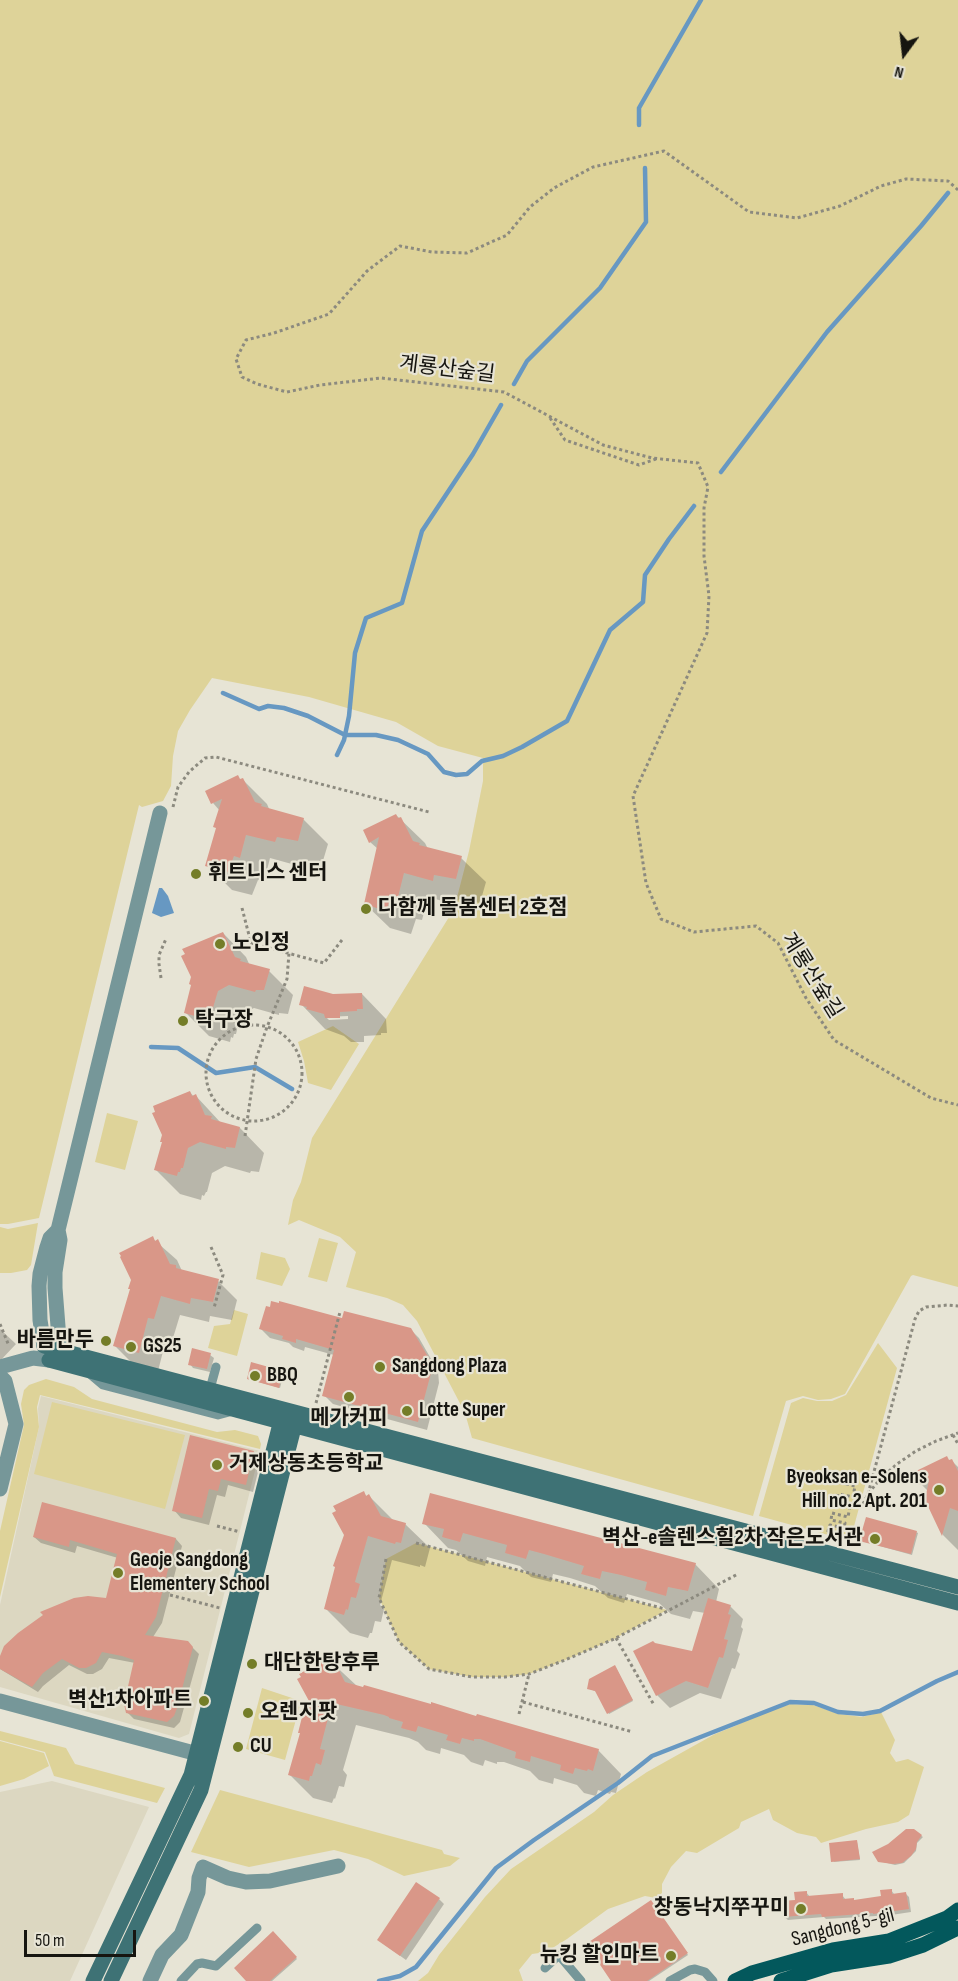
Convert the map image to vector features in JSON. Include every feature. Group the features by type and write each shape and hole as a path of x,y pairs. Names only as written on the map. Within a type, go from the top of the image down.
{"main road":[{"name":"Sangdong 5-gil","path":"735,1981 752,1973 832,1950 889,1941 947,1917 958,1910"},
{"name":"Sangdong 5-gil","path":"781,1981 831,1965 890,1956 923,1945 958,1928"}],"street":[{"path":"68,1366 62,1350 55,1288 60,1240 58,1230 165,814"},
{"path":"46,1353 40,1320 40,1274 50,1238 58,1230"},
{"path":"0,1367 62,1350 210,1389 289,1417 958,1603"},
{"path":"4,1352 46,1353 68,1366 238,1410 289,1417 958,1587"},
{"path":"0,1376 5,1381 16,1424 0,1489"},
{"path":"111,1981 201,1790 201,1760 289,1417"},
{"path":"2,1704 201,1760"},
{"path":"2,1704 49,1714 174,1748 201,1760"},
{"path":"93,1981 186,1786 201,1760"},
{"path":"150,1981 162,1955 181,1935 198,1892 203,1867 228,1878 246,1882 270,1881 338,1866"}],"lane":[{"path":"210,1389 216,1367"},
{"path":"181,1981 197,1964 216,1966 257,1928"},
{"path":"545,1968 559,1955 581,1981"},
{"path":"670,1981 695,1969 705,1972 713,1981"}],"path":[{"name":"계룡산숲길","path":"958,190 948,181 906,179 881,186 840,206 797,218 748,212 664,151 593,167 546,194 530,207 507,236 467,253 432,252 400,246 367,271 329,314 246,340 236,359 242,377 257,384 287,392 320,384 381,378 504,392 603,445 658,458 698,463 708,487 704,508 704,556 710,596 707,633 633,796 646,883 661,919 694,932 756,926 778,943 806,998 834,1040 931,1098 958,1105"},
{"path":"548,415 565,440 639,465 658,458"},
{"path":"165,814 178,787 189,772 205,758 216,757 429,812"},
{"path":"242,908 251,943 324,963 342,940"},
{"path":"161,978 159,955 166,939"},
{"path":"245,1136 256,1061 287,979 289,953"},
{"path":"255,1025 267,1027 284,1036 295,1048 301,1062 302,1077 298,1092 290,1105 278,1115 264,1120 248,1121 232,1117 219,1107 210,1094 206,1073 207,1062 213,1047 224,1035 239,1028 255,1025"},
{"path":"211,1247 223,1275 214,1308"},
{"path":"863,1504 868,1494 915,1319 919,1311 926,1307 958,1306"},
{"path":"316,1402 340,1312"},
{"path":"0,1324 4,1352"},
{"path":"868,1494 880,1479 916,1451 958,1433"},
{"path":"953,1434 958,1444"},
{"path":"832,1474 837,1482 855,1486 853,1497 838,1494 836,1503 850,1506 848,1516 832,1513 831,1520 845,1523 844,1528 830,1525 828,1532 843,1534 840,1544"},
{"path":"217,1526 244,1533"},
{"path":"416,1543 667,1610"},
{"path":"386,1559 379,1598 399,1642 429,1669 472,1677 529,1674 566,1660 616,1638 738,1574"},
{"path":"170,1595 225,1609"},
{"path":"616,1638 654,1705"},
{"path":"519,1714 529,1674"},
{"path":"523,1702 633,1732"}],"shaded area":[{"path":"0,0 958,0 958,1287 911,1276 845,1394 831,1399 818,1400 803,1396 786,1401 753,1516 472,1438 465,1413 417,1321 403,1305 387,1298 346,1287 356,1252 340,1237 299,1220 288,1225 293,1200 301,1182 312,1138 454,909 469,851 483,781 483,758 438,746 396,722 309,697 212,678 178,731 173,756 171,786 163,801 142,807 139,805 39,1218 0,1224"},
{"path":"333,1026 359,1044 331,1090 308,1083 298,1042"},
{"path":"107,1113 138,1121 125,1170 95,1162"},
{"path":"38,1223 31,1265 27,1270 0,1273 0,1227 8,1229"},
{"path":"319,1238 338,1243 327,1282 308,1277"},
{"path":"261,1252 285,1258 290,1269 282,1286 256,1279"},
{"path":"234,1310 248,1314 237,1356 208,1348 214,1326 230,1324"},
{"path":"878,1343 897,1368 850,1541 759,1516 791,1403 803,1398 832,1401 846,1395"},
{"path":"46,1379 74,1387 92,1399 217,1432 235,1430 258,1436 260,1449 40,1395 37,1407 39,1427 0,1597 0,1531 24,1425 21,1404 24,1390 29,1385"},
{"name":"Geoje Sangdong Elementery School","path":"41,1396 260,1451 189,1734 179,1738 0,1687 0,1605 39,1427 38,1408"},
{"path":"52,1402 185,1435 165,1509 34,1474"},
{"path":"416,1543 667,1610 614,1639 529,1674 472,1677 429,1669 399,1642 379,1598 386,1559"},
{"path":"262,1688 301,1701 285,1760 246,1749"},
{"path":"790,1704 813,1705 839,1714 862,1717 881,1712 895,1740 890,1753 896,1762 908,1759 924,1767 909,1815 898,1822 821,1843 816,1837 797,1833 773,1820 769,1809 741,1822 739,1828 697,1853 686,1851 671,1867 662,1884 662,1893 656,1898 645,1896 608,1909 546,1952 532,1954 519,1970 523,1981 418,1981 428,1973 439,1955 485,1897 511,1869 647,1772 715,1734"},
{"path":"0,1731 66,1748 75,1764 165,1788 157,1803 54,1776 45,1752 0,1740"},
{"path":"0,1741 44,1753 49,1766 24,1779 0,1786"},
{"path":"52,1781 149,1807 70,1981 0,1981 0,1792"},
{"path":"220,1790 442,1850 444,1854 460,1858 450,1866 404,1876 368,1859 334,1850 249,1867 191,1852"}],"water":[{"path":"159,888 162,888 168,896 174,913 161,917 152,913"}],"building":[{"path":"238,775 240,779 243,778 255,802 262,804 261,806 304,818 298,841 277,837 275,842 246,835 240,858 234,856 228,872 205,866 216,828 213,827 222,799 211,804 205,791"},
{"path":"396,814 398,818 401,817 413,841 420,843 419,845 462,856 456,879 434,875 433,881 404,873 398,897 392,895 386,911 364,904 379,837 369,843 363,830"},
{"path":"223,932 235,957 241,959 240,961 270,969 264,990 255,992 229,985 218,991 212,1011 206,1019 184,1013 191,977 181,956 185,954 182,949"},
{"path":"304,986 333,994 362,993 363,1009 340,1012 340,1018 325,1018 324,1014 299,1005"},
{"path":"190,1091 192,1096 196,1094 205,1115 212,1116 211,1119 240,1127 235,1148 226,1147 226,1149 200,1142 188,1148 183,1168 177,1176 154,1170 162,1135 152,1113 155,1112 153,1106"},
{"path":"153,1236 155,1241 158,1239 170,1264 176,1265 176,1268 219,1279 213,1302 191,1298 190,1304 161,1296 154,1319 148,1318 139,1353 113,1346 131,1280 119,1253"},
{"name":"Sangdong Plaza","path":"271,1301 279,1303 279,1301 342,1318 344,1311 411,1328 430,1360 431,1373 418,1422 322,1396 334,1350 296,1339 296,1343 282,1339 283,1336 259,1329 266,1306 270,1307"},
{"path":"192,1348 211,1353 207,1369 188,1365"},
{"path":"251,1362 283,1371 279,1388 247,1379"},
{"name":"거제상동초등학교","path":"190,1435 254,1451 246,1485 221,1479 218,1491 209,1489 202,1518 172,1511"},
{"name":"Byeoksan e-Solens Hill no.2 Apt. 201","path":"947,1456 949,1460 952,1459 958,1471 958,1511 950,1508 942,1536 925,1500 929,1480 920,1485 914,1472"},
{"path":"364,1491 366,1496 369,1494 381,1516 406,1523 401,1543 396,1542 395,1544 368,1536 355,1582 360,1584 356,1598 351,1597 348,1610 346,1609 344,1615 324,1609 335,1567 333,1566 344,1535 332,1513 336,1511 333,1506"},
{"path":"430,1493 696,1563 688,1591 668,1587 666,1596 645,1590 647,1582 602,1571 600,1579 581,1574 584,1566 529,1550 526,1559 505,1553 507,1545 463,1533 460,1542 442,1537 444,1529 422,1524"},
{"path":"42,1502 176,1538 156,1617 145,1635 188,1641 193,1647 177,1708 174,1716 167,1722 126,1713 124,1704 134,1660 122,1656 102,1652 96,1663 86,1668 79,1668 62,1659 43,1673 32,1687 0,1669 0,1656 4,1646 43,1615 40,1612 74,1598 88,1596 106,1598 117,1554 70,1540 69,1547 33,1537"},
{"path":"866,1517 917,1531 911,1554 859,1541"},
{"path":"708,1598 731,1605 728,1614 731,1615 724,1639 728,1640 723,1658 719,1657 708,1688 686,1681 656,1696 633,1651 653,1641 692,1651"},
{"path":"329,1658 331,1662 334,1661 345,1682 363,1687 364,1685 431,1704 431,1702 476,1716 477,1714 599,1749 593,1771 575,1768 573,1774 560,1770 561,1765 531,1756 530,1762 515,1758 516,1752 480,1739 474,1739 474,1741 462,1738 460,1744 446,1740 448,1735 418,1726 416,1732 401,1728 403,1722 384,1715 332,1703 320,1749 325,1750 321,1765 316,1763 309,1781 288,1775 300,1733 298,1733 302,1717 304,1717 309,1701 297,1679 301,1677 299,1674"},
{"path":"615,1665 633,1700 607,1714 595,1691 587,1689 589,1679"},
{"path":"906,1829 914,1829 922,1835 911,1856 902,1863 878,1862 872,1852 888,1844"},
{"path":"857,1840 860,1859 831,1862 829,1843"},
{"path":"416,1882 440,1898 400,1956 377,1940"},
{"path":"892,1889 892,1894 906,1892 909,1909 873,1914 783,1917 781,1901 795,1900 794,1892 807,1891 807,1896 843,1893 843,1899 854,1898 854,1900 881,1896 880,1890"},
{"path":"651,1900 688,1953 647,1981 611,1981 586,1944"},
{"path":"273,1931 297,1957 270,1981 246,1981 234,1968"}],"waterway":[{"path":"639,125 639,108 701,0"},
{"path":"514,384 527,361 600,288 646,222 645,168"},
{"path":"721,472 827,332 948,193"},
{"path":"337,755 344,740 349,716 355,653 366,618 402,603 422,531 473,454 501,405"},
{"path":"223,693 259,709 268,706 284,708 308,716 345,735 376,735 398,740 428,754 444,772 456,775 467,774 482,761 503,756 567,721 610,630 643,602 645,575 694,506"},
{"path":"151,1047 178,1048 216,1073 255,1067 292,1089"},
{"path":"379,1981 400,1976 416,1967 496,1868 618,1783 652,1756 790,1702 814,1703 838,1712 863,1714 880,1711 958,1672"}],"place":[{"name":"휘트니스 센터","path":"196,874"},
{"name":"다함께 돌봄센터 2호점","path":"366,909"},
{"name":"노인정","path":"220,944"},
{"name":"탁구장","path":"183,1021"},
{"name":"바름만두","path":"106,1341"},
{"name":"GS25","path":"131,1347"},
{"name":"Sangdong Plaza","path":"380,1367"},
{"name":"BBQ","path":"255,1376"},
{"name":"메가커피","path":"349,1397"},
{"name":"Lotte Super","path":"407,1411"},
{"name":"거제상동초등학교","path":"217,1465"},
{"name":"Byeoksan e-Solens Hill no.2 Apt. 201","path":"939,1490"},
{"name":"벽산-e솔렌스힐2차 작은도서관","path":"875,1539"},
{"name":"Geoje Sangdong Elementery School","path":"118,1573"},
{"name":"대단한탕후루","path":"252,1664"},
{"name":"벽산1차아파트","path":"204,1701"},
{"name":"오렌지팟","path":"248,1713"},
{"name":"CU","path":"238,1747"},
{"name":"창동낙지쭈꾸미","path":"801,1909"},
{"name":"뉴킹 할인마트","path":"671,1956"}]}
